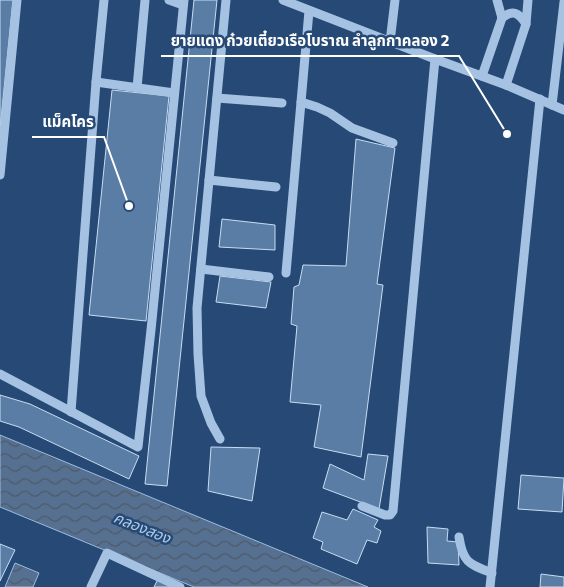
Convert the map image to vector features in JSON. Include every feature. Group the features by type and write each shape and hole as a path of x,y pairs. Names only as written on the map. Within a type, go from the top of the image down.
{"street":[{"path":"0,175 17,0"},
{"path":"71,412 104,0"},
{"path":"137,88 145,0"},
{"path":"0,374 138,447 183,2 169,0"},
{"path":"220,440 211,423 201,396 197,308 226,0"},
{"path":"283,0 506,85 564,110"},
{"path":"390,42 395,0"},
{"path":"497,0 502,18"},
{"path":"506,85 526,24 528,0"},
{"path":"552,105 564,2"},
{"path":"286,273 309,11"},
{"path":"482,76 502,18 508,13 514,13 521,17 526,24"},
{"path":"362,506 385,515 390,515 393,511 435,59"},
{"path":"96,82 174,93"},
{"path":"217,98 282,103"},
{"path":"490,587 540,99"},
{"path":"301,102 330,113 352,128 393,144"},
{"path":"209,180 276,187"},
{"path":"201,269 269,277"},
{"path":"459,537 461,551 466,560 474,566 492,573"},
{"path":"90,587 107,553 180,587"}],"water":[{"name":"คลองสอง","path":"0,435 368,587 194,587 0,507"},
{"path":"15,563 39,573 33,587 5,587"}],"building":[{"path":"0,0 13,0 0,129"},
{"path":"194,0 217,0 167,486 145,484"},
{"path":"112,90 169,96 146,321 89,315"},
{"path":"356,139 395,148 377,284 383,285 361,457 314,447 321,405 290,402 297,326 291,324 294,287 299,285 303,265 346,266"},
{"path":"222,219 275,225 275,250 219,247"},
{"path":"220,276 271,282 266,308 216,302"},
{"path":"0,395 30,404 139,456 129,479 19,427 0,421"},
{"path":"211,447 260,448 252,501 208,491"},
{"path":"368,454 388,456 379,509 323,488 330,464 364,480"},
{"path":"521,475 564,478 562,512 518,509"},
{"path":"353,509 378,520 374,527 381,531 377,543 367,540 357,564 321,549 323,542 313,538 322,512 347,520"},
{"path":"427,527 448,529 447,541 458,542 459,565 428,563"},
{"path":"0,544 15,550 0,581"},
{"path":"541,574 564,577 564,587 540,587"},
{"path":"159,577 180,587 154,587"}],"place":[{"name":"ยายแดง ก๋วยเตี๋ยวเรือโบราณ ลำลูกกาคลอง 2","path":"507,134"},
{"name":"แม็คโคร","path":"129,206"}]}
